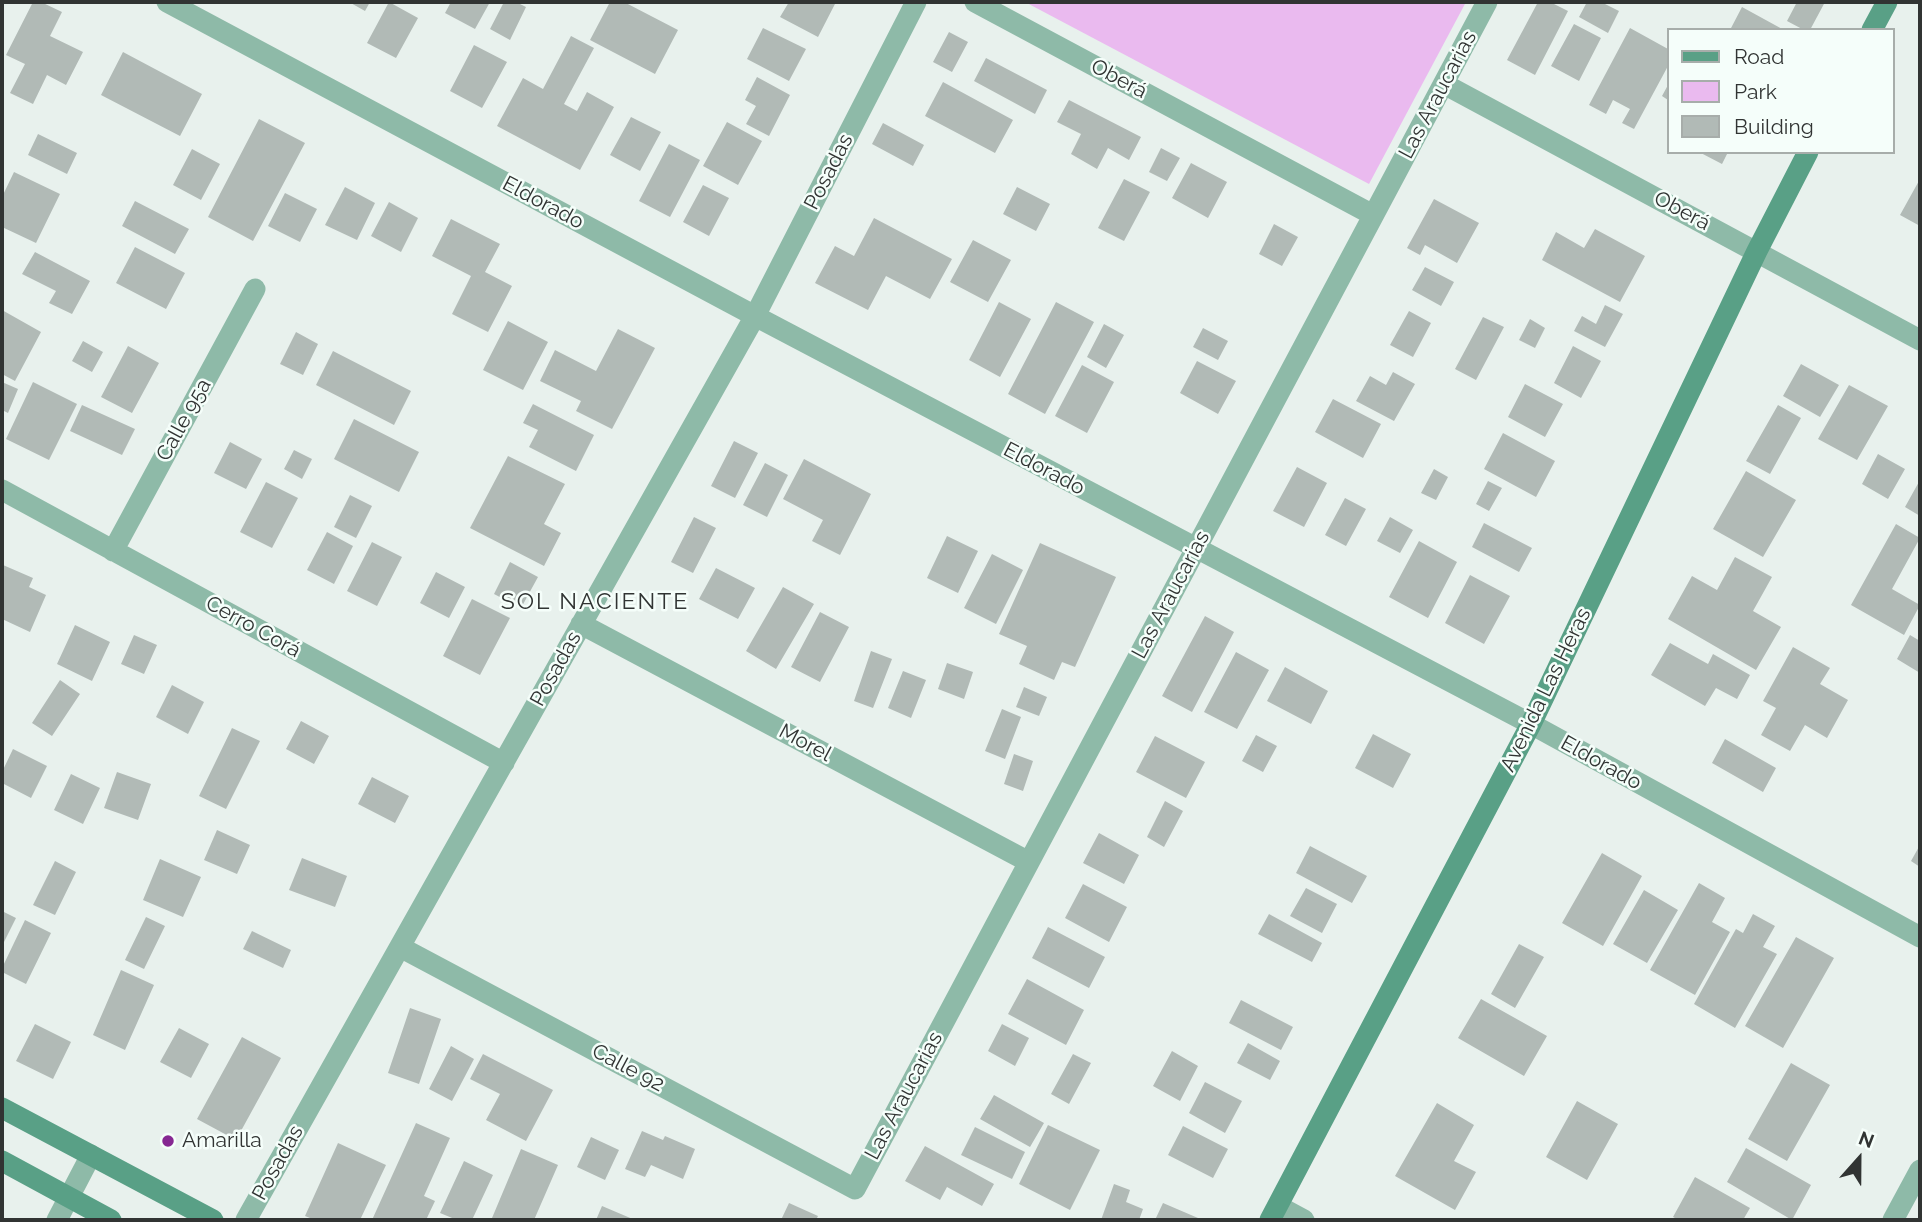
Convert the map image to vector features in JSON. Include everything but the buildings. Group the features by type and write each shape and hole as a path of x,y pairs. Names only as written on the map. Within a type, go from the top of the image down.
{"main road":[{"path":"1873,28 1887,2"},
{"name":"Avenida Las Heras","path":"1274,1213 1531,724 1757,251 1807,154"},
{"path":"2,1108 213,1220"},
{"path":"2,1161 111,1220"}],"street":[{"name":"Eldorado","path":"167,2 755,316 1531,724 1920,937"},
{"name":"Posadas","path":"246,1220 755,316 916,2"},
{"name":"Oberá","path":"975,2 1373,215"},
{"name":"Las Araucarias","path":"855,1189 1487,2"},
{"name":"Oberá","path":"1444,85 1920,340"},
{"name":"Calle 95a","path":"113,551 255,289"},
{"name":"Cerro Corá","path":"2,490 504,763"},
{"name":"Morel","path":"581,624 1029,862"},
{"name":"Calle 92","path":"400,947 855,1189"},
{"path":"57,1220 91,1155"},
{"path":"1894,1220 1920,1170"},
{"path":"1274,1213 1304,1220"}],"green space":[{"path":"1025,2 1466,2 1369,184"}],"place":[{"name":"Amarilla","path":"168,1141"}],"district":[{"name":"SOL NACIENTE","path":"595,602"}]}
